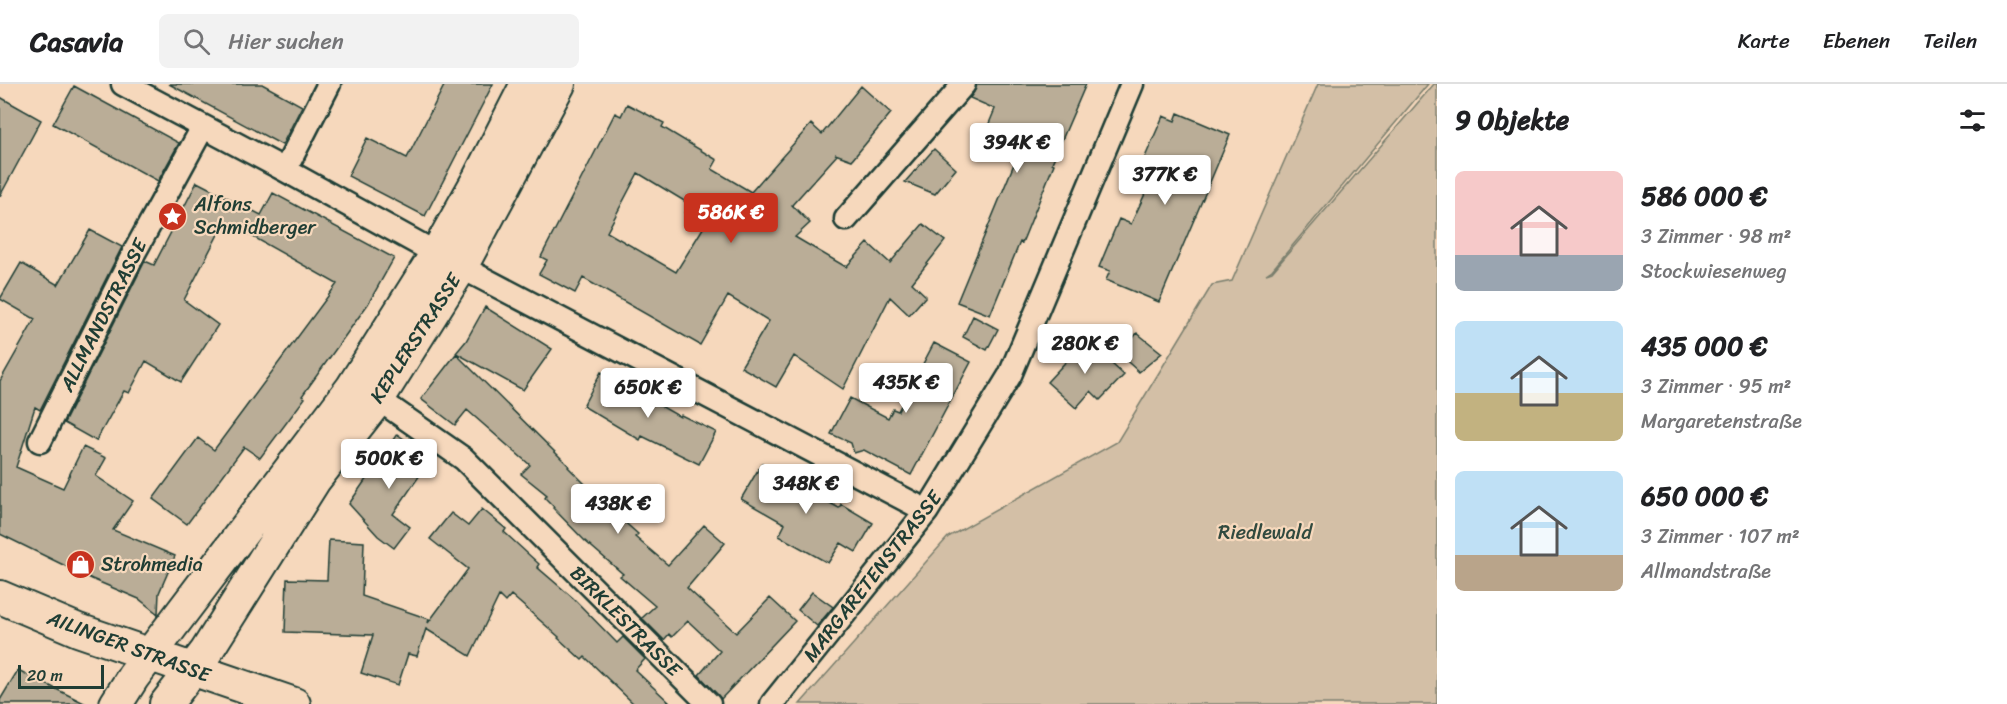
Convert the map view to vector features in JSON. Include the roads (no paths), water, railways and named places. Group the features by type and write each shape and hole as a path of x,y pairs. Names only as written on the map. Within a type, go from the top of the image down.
{"street":[{"path":"123,84 449,260 927,511"},
{"path":"285,170 329,84"},
{"name":"KEPLERSTRASSE","path":"116,704 133,677 449,260 479,178 527,84"},
{"name":"KEPLERSTRASSE","path":"166,704 206,652 315,479 378,399 449,260 559,84"},
{"path":"846,219 964,84"},
{"name":"MARGARETENSTRASSE","path":"772,704 927,511 1010,375 1132,84"},
{"name":"ALLMANDSTRASSE","path":"40,441 134,253 203,127"},
{"name":"BIRKLESTRASSE","path":"378,399 464,459 709,704"},
{"name":"AILINGER STRASSE","path":"0,597 78,630 149,656 294,704"}],"place":[{"name":"Alfons Schmidberger","path":"173,216"},
{"name":"Strohmedia","path":"80,564"}],"park label":[{"name":"Riedlewald","path":"1265,532"}]}
